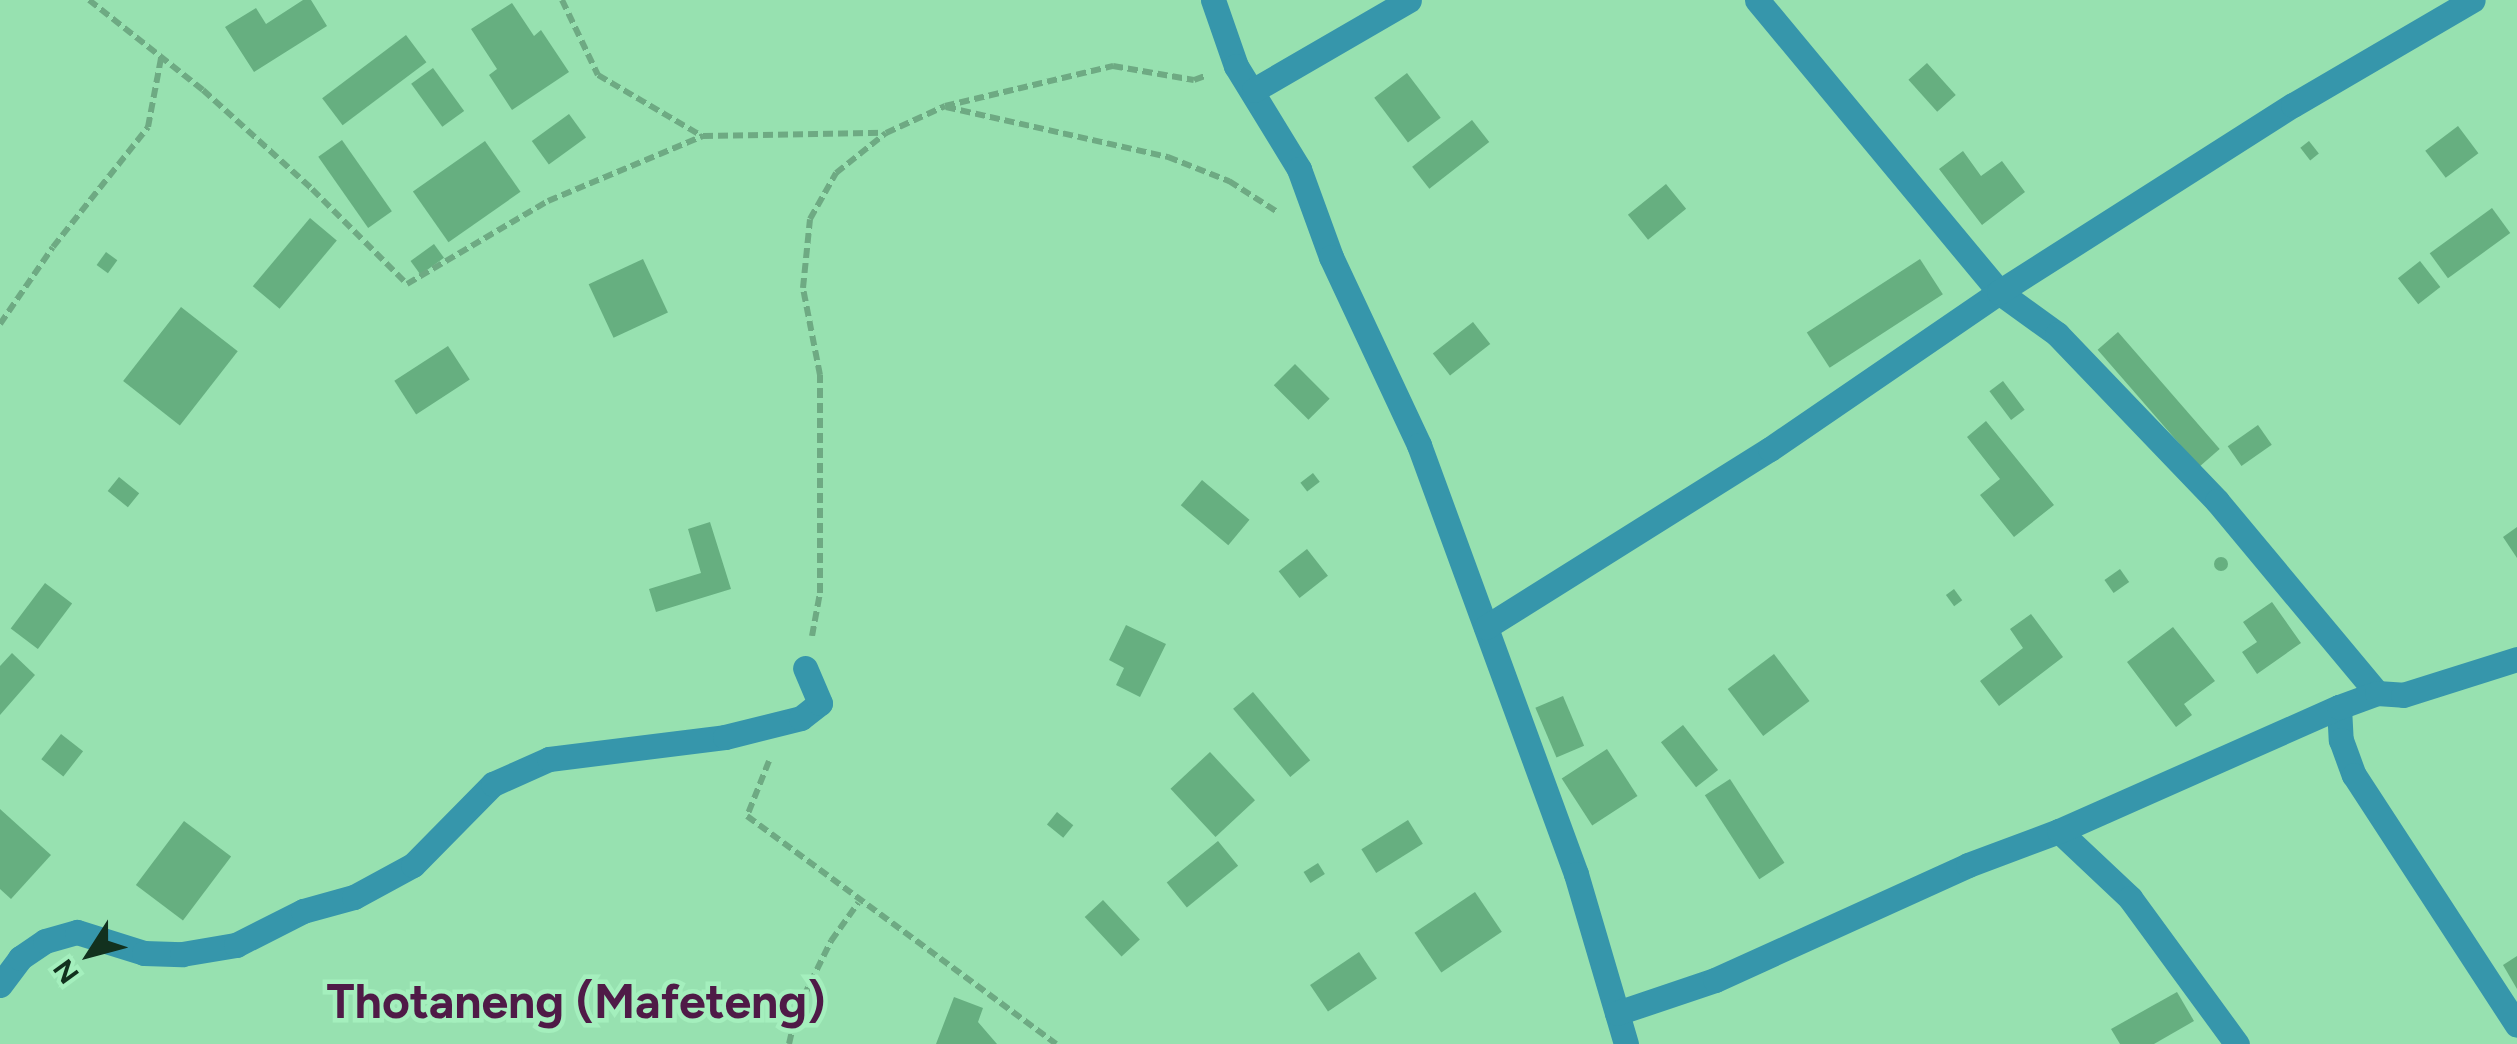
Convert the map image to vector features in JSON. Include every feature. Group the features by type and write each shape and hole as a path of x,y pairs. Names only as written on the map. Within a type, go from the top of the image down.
{"street":[{"path":"1213,0 1236,66 1299,169 1331,257 1418,446 1576,874 1626,1044"},
{"path":"1254,90 1409,0"},
{"path":"1758,0 1999,292 2057,334 2217,501 2377,693"},
{"path":"1486,626 1770,449 1999,292 2293,106 2473,0"},
{"path":"1617,1013 1716,980 1968,865 2059,831 2339,707 2377,693 2402,695 2517,659"},
{"path":"0,986 20,958 45,941 78,932 144,953 182,954 236,945 302,911 354,897 412,864 493,784 549,758 725,737 800,718 820,702 805,668"},
{"path":"2339,707 2341,740 2354,774 2517,1024"},
{"path":"2059,831 2130,898 2236,1044"}],"path":[{"path":"88,0 202,90 312,189 407,284 548,201 703,136 886,133"},
{"path":"562,0 598,76 703,136"},
{"path":"0,324 54,246 148,126 161,58"},
{"path":"805,668 820,593 823,502 820,376 802,288 810,219 836,173 886,133 944,106 1114,66 1194,80 1236,66"},
{"path":"944,106 1102,140 1214,175 1279,213 1331,257"},
{"path":"776,742 747,816 859,902 891,918 1056,1044"},
{"path":"789,1044 797,1010 831,942 859,902"}],"building":[{"path":"303,0 311,0 327,26 254,72 225,27 256,8 266,24"},
{"path":"512,3 534,36 541,30 569,72 512,110 489,75 497,69 471,29"},
{"path":"406,35 426,62 343,125 322,98"},
{"path":"1927,63 1956,95 1937,112 1908,80"},
{"path":"433,68 464,111 442,127 411,84"},
{"path":"1407,73 1441,118 1408,142 1374,98"},
{"path":"569,114 586,137 549,164 532,141"},
{"path":"1472,120 1489,142 1429,189 1412,167"},
{"path":"2458,126 2478,153 2446,178 2425,151"},
{"path":"342,140 392,211 368,228 318,157"},
{"path":"485,141 521,192 448,242 413,191"},
{"path":"2309,141 2319,154 2310,160 2300,148"},
{"path":"1963,151 1981,176 2002,161 2025,192 1982,225 1939,169"},
{"path":"1666,184 1686,209 1648,240 1628,215"},
{"path":"2492,208 2510,233 2448,278 2430,253"},
{"path":"310,218 337,240 280,309 253,286"},
{"path":"434,244 444,258 421,275 411,261"},
{"path":"106,252 117,260 108,273 97,265"},
{"path":"643,259 668,312 614,338 589,284"},
{"path":"1920,259 1943,294 1830,368 1807,333"},
{"path":"2420,261 2440,287 2418,304 2398,278"},
{"path":"181,307 238,351 180,425 123,381"},
{"path":"1473,322 1490,344 1450,375 1433,353"},
{"path":"2118,332 2220,449 2199,467 2098,350"},
{"path":"448,346 470,380 416,414 394,381"},
{"path":"1295,364 1330,399 1308,420 1274,385"},
{"path":"2003,381 2025,410 2011,420 1989,391"},
{"path":"1986,421 2054,505 2014,537 1980,495 2000,479 1967,437"},
{"path":"2258,425 2272,445 2241,466 2228,446"},
{"path":"1313,473 1320,482 1307,492 1300,483"},
{"path":"119,477 139,493 128,507 108,491"},
{"path":"1202,480 1249,520 1228,545 1181,505"},
{"path":"710,522 731,589 656,612 649,589 701,573 688,529"},
{"path":"2517,527 2517,558 2503,537"},
{"path":"1307,549 1328,576 1300,598 1279,571"},
{"path":"2221,557 2228,564 2221,571 2214,564"},
{"path":"2120,569 2129,582 2114,593 2104,580"},
{"path":"45,583 72,603 38,649 11,629"},
{"path":"1954,589 1962,600 1954,606 1946,595"},
{"path":"2272,602 2301,643 2257,674 2242,652 2257,642 2243,622"},
{"path":"2031,614 2063,657 1999,706 1980,681 2023,648 2010,629"},
{"path":"1126,625 1166,644 1140,697 1116,685 1124,668 1109,660"},
{"path":"2173,627 2215,681 2184,704 2192,715 2176,727 2127,662"},
{"path":"12,653 35,675 0,715 0,666"},
{"path":"1774,654 1810,701 1763,736 1728,689"},
{"path":"1253,692 1310,760 1290,777 1233,709"},
{"path":"1563,696 1584,746 1556,757 1535,708"},
{"path":"1683,725 1718,770 1696,787 1661,742"},
{"path":"61,734 83,751 63,776 41,759"},
{"path":"1607,749 1637,796 1592,825 1562,778"},
{"path":"1210,752 1255,800 1216,837 1171,789"},
{"path":"1730,779 1784,863 1759,879 1705,795"},
{"path":"0,809 51,855 11,899 0,889"},
{"path":"1057,812 1073,825 1063,838 1047,824"},
{"path":"1408,820 1423,844 1376,873 1361,849"},
{"path":"184,821 231,857 183,920 136,885"},
{"path":"1218,841 1238,866 1187,907 1167,883"},
{"path":"1318,863 1325,874 1310,883 1304,872"},
{"path":"1475,892 1502,932 1441,973 1414,933"},
{"path":"1103,900 1140,939 1122,957 1085,917"},
{"path":"1359,952 1377,979 1328,1012 1310,985"},
{"path":"2517,956 2517,989 2503,965"},
{"path":"2177,992 2194,1021 2154,1044 2120,1044 2111,1029"},
{"path":"954,997 983,1008 978,1022 997,1044 936,1044"}],"district":[{"name":"Thotaneng (Mafeteng)","path":"576,1002"}]}
